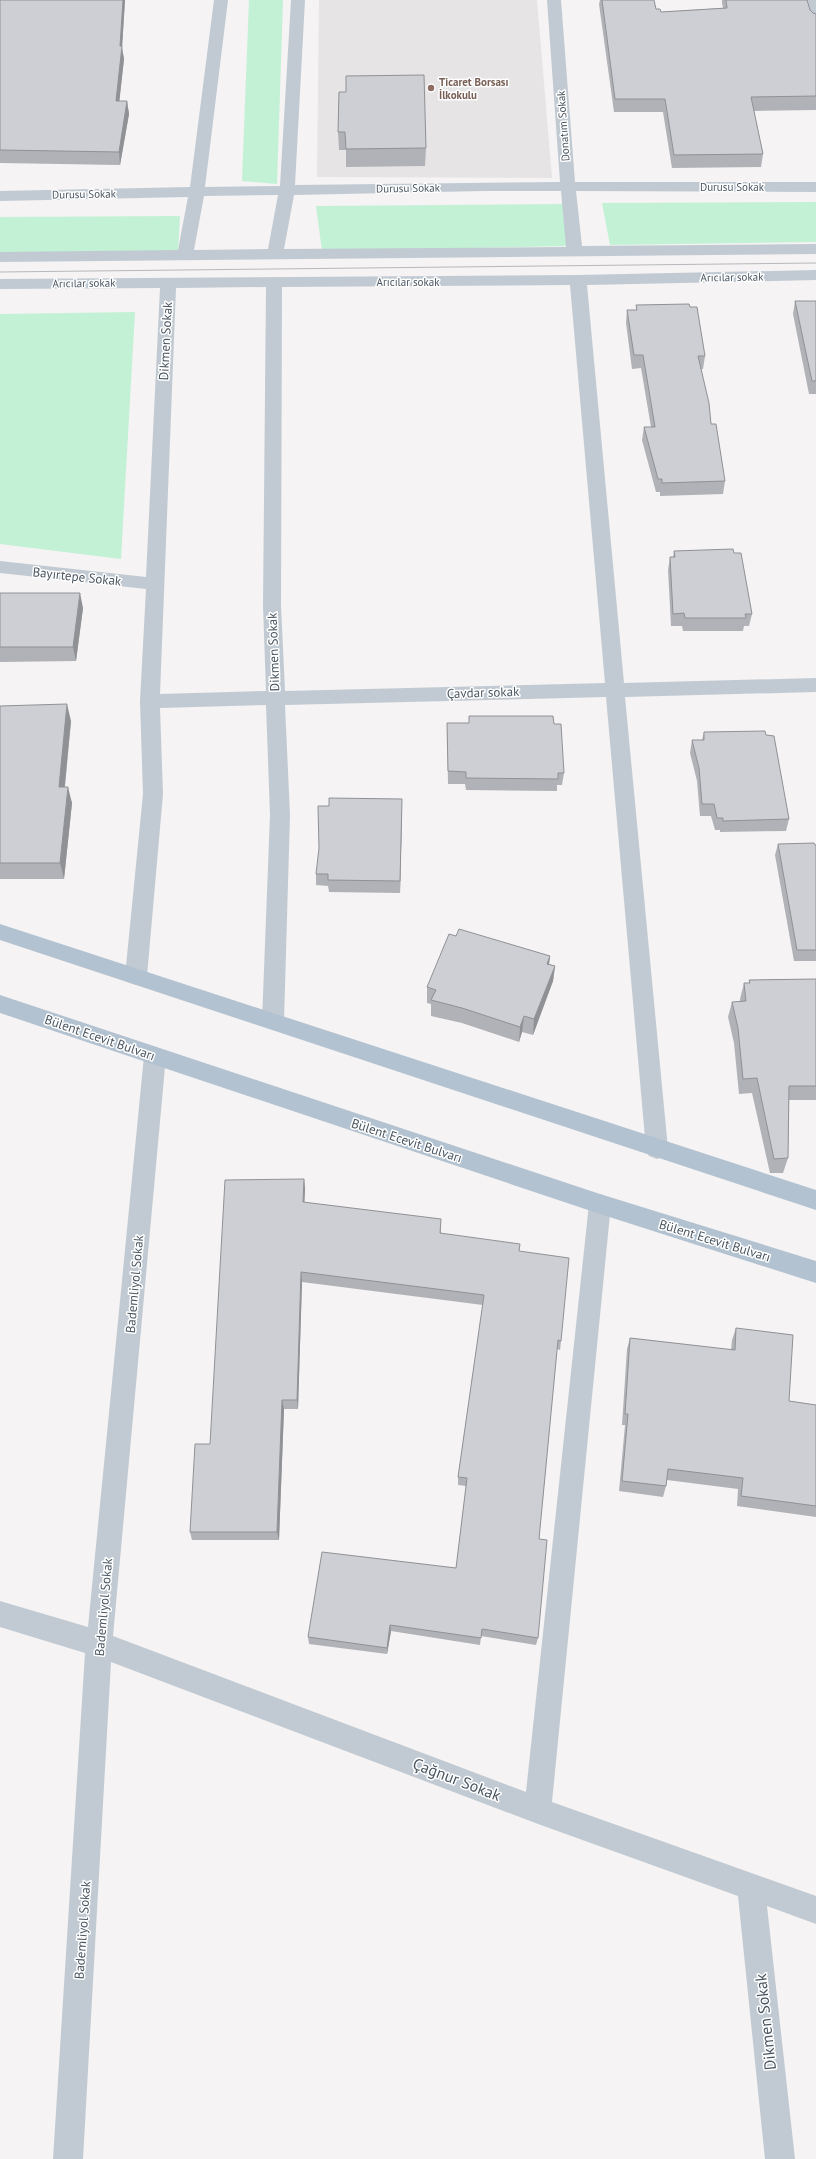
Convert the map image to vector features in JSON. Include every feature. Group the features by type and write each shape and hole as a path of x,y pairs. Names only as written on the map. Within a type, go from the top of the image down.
{"main road":[{"path":"0,932 816,1200"},
{"name":"Bülent Ecevit Bulvarı","path":"0,1004 600,1204 816,1272"}],"street":[{"path":"186,255 197,193 222,0"},
{"path":"275,255 287,191 298,0"},
{"name":"Donatım Sokak","path":"554,0 568,188 575,252"},
{"path":"810,0 816,22"},
{"name":"Durusu Sokak","path":"0,196 484,186 568,188 816,187"},
{"path":"0,257 816,249"},
{"name":"Arıcılar sokak","path":"0,284 578,280 816,275"},
{"path":"578,280 657,1149"},
{"name":"Dikmen Sokak","path":"136,976 153,794 150,701 168,282"},
{"name":"Dikmen Sokak","path":"273,1022 280,815 272,606 274,283"},
{"name":"Bayırtepe Sokak","path":"0,567 155,584"},
{"name":"Çavdar sokak","path":"150,701 616,688 816,685"},
{"name":"Bademliyol Sokak","path":"68,2159 100,1644 155,1056"},
{"path":"538,1810 600,1204"},
{"name":"Çağnur Sokak","path":"0,1614 100,1644 538,1810 816,1910"},
{"name":"Dikmen Sokak","path":"751,1886 780,2159"}],"shaded area":[{"name":"Ticaret Borsası İlkokulu","path":"319,0 537,0 552,178 317,177"}],"green space":[{"path":"249,0 283,0 277,184 242,181"},
{"path":"816,202 816,242 610,245 602,203"},
{"path":"564,204 567,246 322,251 316,206"},
{"path":"180,216 178,252 0,254 0,217"},
{"path":"135,312 121,559 0,544 0,314"}],"building":[{"path":"0,0 123,0 120,46 122,46 116,101 127,101 119,152 0,150"},
{"path":"602,0 654,0 656,9 660,9 661,12 727,8 726,0 807,0 810,10 816,14 816,96 751,97 763,154 674,155 665,99 615,99"},
{"path":"424,75 426,148 346,149 345,132 338,132 339,92 346,92 346,76"},
{"path":"795,301 816,301 816,381 812,381"},
{"path":"689,304 690,307 697,307 705,356 698,356 709,403 711,424 716,424 725,481 662,483 662,479 658,479 644,427 655,427 643,355 634,355 627,310 637,310 636,305"},
{"path":"733,549 734,553 741,553 752,614 745,614 746,618 685,618 684,613 673,614 670,557 675,557 674,551"},
{"path":"0,593 80,593 73,647 0,647"},
{"path":"67,704 59,787 68,787 60,863 0,863 0,706"},
{"path":"469,716 553,716 554,724 561,724 564,773 558,773 558,779 466,778 466,772 448,771 447,723 469,723"},
{"path":"765,731 766,735 774,736 789,819 723,821 723,818 717,818 714,804 702,804 699,768 692,740 704,740 704,732"},
{"path":"329,798 402,799 400,881 328,880 328,874 316,874 319,848 318,806 329,806"},
{"path":"814,843 816,845 816,950 797,950 778,844"},
{"path":"459,929 550,956 547,964 555,966 534,1019 524,1016 520,1027 462,1008 431,1000 436,990 427,987 449,934 456,936"},
{"path":"816,979 816,1086 789,1086 788,1158 774,1159 757,1078 743,1079 738,1028 732,1002 746,1001 744,983 750,983 749,980"},
{"path":"304,1179 303,1202 441,1219 440,1233 520,1244 519,1251 569,1258 561,1341 558,1340 539,1539 547,1540 538,1638 482,1629 481,1638 390,1625 387,1648 308,1637 322,1552 456,1568 467,1478 458,1477 484,1295 301,1272 297,1400 282,1400 277,1532 190,1532 195,1444 210,1444 225,1180"},
{"path":"736,1328 793,1335 789,1401 816,1405 816,1506 741,1496 743,1478 668,1469 666,1486 622,1481 628,1414 625,1414 630,1338 735,1350"}],"tram line":[{"path":"0,272 816,263"}],"place":[{"name":"Ticaret Borsası İlkokulu","path":"431,88"}]}
